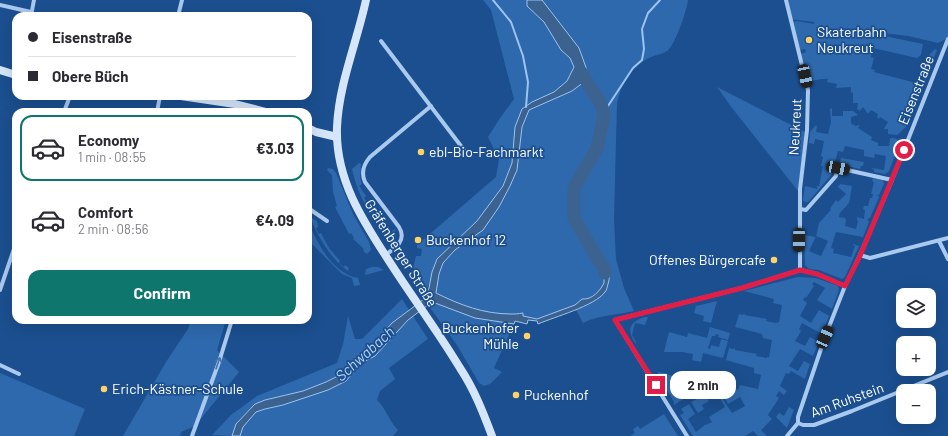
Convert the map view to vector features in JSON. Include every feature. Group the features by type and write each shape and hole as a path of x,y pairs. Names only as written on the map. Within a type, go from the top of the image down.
{"main road":[{"name":"Gräfenberger Straße","path":"366,0 341,96 338,116 337,137 342,169 348,190 361,217 385,255 461,368 477,397 492,436"},
{"path":"0,70 12,74"},
{"path":"209,100 223,102 244,108"},
{"path":"312,130 337,137"}],"street":[{"path":"31,12 34,0"},
{"path":"179,12 182,0"},
{"name":"Neukreut","path":"786,0 808,90 807,130 800,189 800,270"},
{"path":"0,5 24,12"},
{"name":"Eisenstraße","path":"787,436 798,423 798,417 825,337 845,286 860,256 892,180 948,39"},
{"path":"381,41 464,150"},
{"path":"943,54 948,55"},
{"path":"385,255 398,246 402,239 402,234 399,227 365,182 363,174 364,167 370,157 431,106"},
{"path":"800,209 806,210 836,176 838,168 892,180"},
{"path":"312,211 327,220"},
{"path":"860,256 870,258 948,238"},
{"path":"939,241 948,259"},
{"path":"0,290 12,258"},
{"path":"687,436 615,320 742,288 800,270 817,274 845,286"},
{"path":"192,436 219,362 231,324"},
{"path":"0,366 19,374"},
{"name":"Am Ruhstein","path":"798,423 803,425 814,425 848,413 948,372"}],"shaded area":[{"path":"483,0 527,0 527,6 544,22 561,50 570,58 574,67 567,81 554,92 532,102 522,109 513,145 512,163 503,186 477,221 437,259 424,299 411,277 416,256 421,256 422,249 417,248 417,245 496,177 499,159 488,137 514,99 491,10"},
{"path":"542,0 688,0 680,27 670,48 665,52 647,59 635,68 627,78 621,90 617,104 614,219 616,259 624,288 634,311 589,320 583,323 575,305 537,319 522,316 523,313 501,315 478,310 436,293 439,274 443,263 455,250 483,230 499,207 510,186 522,127 529,110 572,91 584,82 590,88 592,84 579,48"},
{"path":"786,0 948,0 948,38 938,43 908,36 875,32 875,34 923,44 921,55 917,58 873,48 871,57 874,58 871,69 875,70 874,72 920,84 922,80 926,79 918,100 915,99 912,107 914,108 913,110 908,109 903,121 908,123 907,126 897,135 888,134 888,129 884,129 888,122 880,117 879,119 877,117 878,114 871,110 868,114 863,107 860,111 857,109 858,103 853,103 853,93 851,92 851,87 836,88 837,84 827,82 828,79 813,81 808,80 801,54 806,52 805,49 800,50 793,22 797,21 814,24 814,22 790,19"},
{"path":"935,49 937,50 927,75 924,73 929,57 927,57"},
{"path":"717,87 805,132 798,191 732,108"},
{"path":"832,108 832,116 843,116 843,111 853,111 858,115 851,117 851,123 855,126 860,125 858,128 872,137 871,140 878,143 878,146 889,146 890,139 892,138 897,139 899,145 889,171 885,174 874,172 874,169 872,168 884,170 886,156 875,154 874,158 864,156 864,150 845,146 843,152 838,151 832,174 808,202 805,202 803,200 805,186 817,189 823,166 821,166 823,157 821,156 824,141 815,139 814,144 809,143 810,132 816,125 816,132 828,134 831,122 830,109"},
{"path":"841,158 864,162 863,166 861,166 860,169 839,164"},
{"path":"359,163 361,164 360,178 362,184 359,186 366,196 364,198 391,232 395,229 396,237 390,241 366,207 358,189 352,169"},
{"path":"328,168 333,169 336,173 353,214 369,242 371,250 367,254 353,239 354,238 351,233 349,234 335,207 337,206 333,192 332,175 327,170"},
{"path":"873,178 883,180 884,184 879,195 877,195 879,197 870,218 867,219 869,222 863,237 836,232 831,248 834,249 833,253 851,257 855,246 853,244 859,246 845,277 842,279 819,270 809,269 805,265 804,235 816,237 809,251 821,256 828,241 816,236 819,223 831,210 830,209 836,200 838,202 846,194 837,186 840,184 852,186 849,203 840,213 839,217 845,218 845,226 856,229 858,221 857,217 864,219 864,206 868,206 870,198 872,198 873,194 871,194 874,182 872,181"},
{"path":"312,218 317,221 318,227 316,228 319,234 321,233 329,248 340,261 339,263 344,267 345,265 349,268 348,271 335,260 325,247 317,232"},
{"path":"312,230 321,248 333,264 349,275 358,278 360,285 354,286 352,278 342,274 312,244"},
{"path":"378,267 384,270 365,275 366,269"},
{"path":"798,277 816,278 838,286 839,290 832,309 817,300 825,288 814,282 812,284 814,286 803,300 807,303 800,316 811,323 819,310 829,316 822,334 802,323 799,329 801,331 795,341 805,346 810,337 819,342 813,356 800,349 789,366 798,371 804,361 810,364 805,379 791,371 789,374 786,373 780,386 787,391 784,395 779,391 776,396 779,398 768,415 772,419 761,430 767,436 758,436 753,431 745,436 693,436 680,415 684,413 681,409 689,404 695,414 688,419 696,432 706,424 712,422 709,417 725,407 718,395 711,399 707,394 717,390 732,413 745,406 740,397 728,404 719,389 719,385 738,390 740,385 758,389 761,375 754,373 754,368 726,360 729,348 735,348 735,350 757,354 756,356 767,358 769,357 772,340 763,338 762,334 735,327 739,314 743,315 744,313 745,315 767,319 766,321 776,323 779,322 782,305 773,303 774,299 744,291"},
{"path":"402,299 409,310 392,323 369,349 361,353 338,376 303,391 265,400 255,404 236,424 232,436 212,435 231,415 257,396 337,363 343,344 348,316 355,339 362,339"},
{"path":"717,301 711,323 703,321 704,316 694,313 696,306"},
{"path":"435,303 475,318 514,324 494,368 502,372 490,384 484,386 479,383 457,345 428,305"},
{"path":"413,316 428,339 389,368 395,379 380,391 377,400 398,430 393,436 240,436 243,427 256,412 328,390 346,381 361,363 375,356"},
{"path":"645,317 648,317 645,325 635,323 632,335 636,344 630,331 632,324"},
{"path":"190,324 225,324 217,350 239,372 195,426 181,432 180,436 123,436 166,362 188,329"},
{"path":"710,327 730,333 728,340 718,337 719,335 716,334 715,336 712,336 708,348 710,349 711,345 719,347 721,339 728,341 723,358 703,353 701,362 692,360 693,354 682,352 664,352 669,332 687,337 688,333 707,338"},
{"path":"658,372 677,378 678,373 702,378 691,394 674,405 674,402 662,382 657,378"},
{"path":"0,373 85,409 74,436 0,436"},
{"path":"705,395 709,401 702,405 704,409 698,413 691,402"},
{"path":"789,407 794,410 787,428 776,417 779,413 784,416"},
{"path":"664,414 678,436 630,436 635,433 633,429 638,426 640,429"}],"water":[{"path":"527,0 542,0 579,48 588,73 584,82 572,91 529,110 522,127 517,170 510,186 499,207 483,230 455,250 443,263 439,274 436,293 463,305 482,311 501,314 523,313 523,316 537,319 575,305 582,299 589,298 598,292 604,283 604,277 597,258 603,263 609,272 609,280 606,291 593,302 574,311 538,324 537,321 528,320 527,324 515,321 514,324 475,318 435,303 428,305 408,320 375,356 361,363 346,381 328,390 256,412 243,427 240,436 232,436 236,424 255,404 265,400 303,391 338,376 361,353 369,349 392,323 424,299 429,288 432,272 437,259 477,221 503,186 512,163 515,127 522,109 532,102 554,92 567,81 574,67 570,58 561,50 544,22 527,6"}],"waterway":[{"path":"493,0 511,22 523,56 528,82 526,107"},
{"path":"604,112 633,68 642,60 644,49 642,29 648,13 660,0"},
{"name":"Schwabach","path":"582,73 600,103 604,116 597,148 574,188 574,218 604,268 605,273"}],"place":[{"name":"Skaterbahn Neukreut","path":"809,40"},
{"name":"ebl-Bio-Fachmarkt","path":"421,152"},
{"name":"Buckenhof 12","path":"418,240"},
{"name":"Offenes Bürgercafe","path":"774,260"},
{"name":"Buckenhofer Mühle","path":"527,336"},
{"name":"Erich-Kästner-Schule","path":"104,389"},
{"name":"Puckenhof","path":"516,395"}],"route":[{"path":"656,385 615,320 742,288 800,270 817,274 845,286 860,256 904,150"}]}
